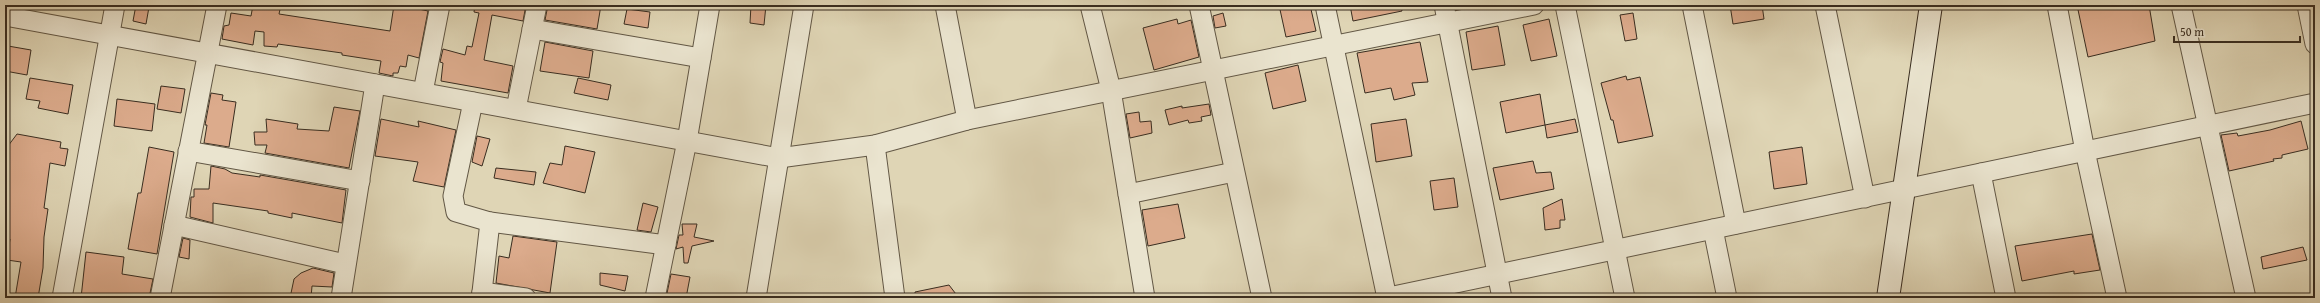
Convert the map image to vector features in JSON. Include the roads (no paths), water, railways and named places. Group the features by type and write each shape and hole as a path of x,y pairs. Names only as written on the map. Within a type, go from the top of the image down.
{"street":[{"path":"8,5 5,15 779,158 874,145 967,120 1334,45 1446,14 1534,5"},
{"path":"62,298 115,5"},
{"path":"160,298 217,5"},
{"path":"423,92 440,5"},
{"path":"516,109 537,5"},
{"path":"655,298 687,141 710,5"},
{"path":"756,298 804,5"},
{"path":"945,5 967,120"},
{"path":"1090,5 1111,90 1145,298"},
{"path":"1199,5 1262,298"},
{"path":"1325,5 1386,298 2315,103"},
{"path":"1565,5 1625,298"},
{"path":"1692,5 1736,224"},
{"path":"1824,5 1865,198"},
{"path":"1888,298 1931,5"},
{"path":"2058,5 2085,151 2117,298"},
{"path":"2181,5 2246,298"},
{"path":"2307,5 2315,44"},
{"path":"1446,14 1502,298"},
{"path":"532,29 701,58"},
{"path":"341,298 345,264 376,84"},
{"path":"472,102 452,196 453,206 456,212 490,222 666,244"},
{"path":"874,145 895,298"},
{"path":"188,151 360,181"},
{"path":"1128,194 1234,172"},
{"path":"1981,173 2006,298"},
{"path":"490,222 481,295 526,298"},
{"path":"174,225 345,264"},
{"path":"1713,229 1727,298"}]}
